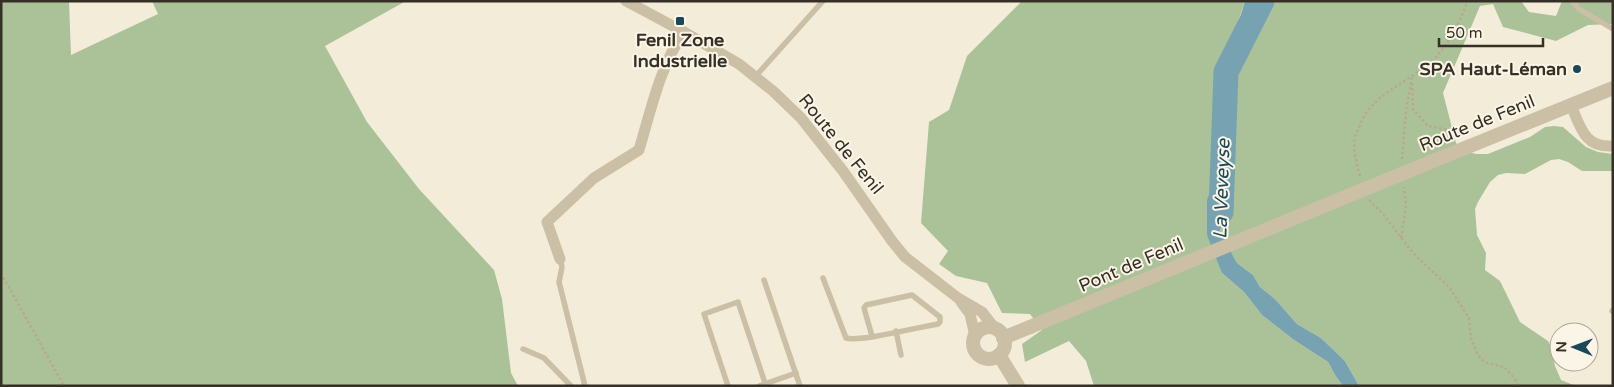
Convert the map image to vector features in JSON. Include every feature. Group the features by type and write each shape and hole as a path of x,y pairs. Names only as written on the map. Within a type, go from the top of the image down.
{"street":[{"name":"Route de Fenil","path":"626,1 739,64 773,91 801,118 843,171 905,257 958,298 982,312 1000,334"},
{"path":"560,259 547,222 594,178 639,150 659,84 674,46 684,32"},
{"name":"Route de Fenil","path":"1410,170 1613,88"},
{"path":"1571,105 1581,129 1588,139 1603,146 1613,146"},
{"name":"Pont de Fenil","path":"1000,334 1030,327 1410,170"},
{"name":"Route de Fenil","path":"958,298 970,314 975,336"},
{"path":"986,328 1000,334 1004,347 999,355 989,359 980,356 974,348 975,336 986,328"},
{"path":"999,355 1018,386"}],"lane":[{"path":"755,77 823,1"},
{"path":"1572,1 1579,9 1613,28"},
{"path":"560,259 562,267 559,282 585,386"},
{"path":"823,278 846,338 872,336 938,324 940,317 912,295 866,305 864,308 872,336"},
{"path":"764,280 800,386"},
{"path":"728,386 704,314 738,302 766,384"},
{"path":"896,332 901,355"},
{"path":"523,349 544,358 571,386"},
{"path":"759,386 796,373"}],"path":[{"path":"1361,181 1354,140 1361,121 1373,104 1431,63 1445,45 1465,9 1466,1"},
{"path":"1412,76 1413,109 1428,126 1489,137"},
{"path":"1367,195 1370,202 1384,214 1413,254 1449,287 1469,318 1471,339 1484,362 1504,367 1515,379 1518,386"},
{"path":"1,272 64,386"}],"green space":[{"path":"1,1 69,1 71,55 158,14 152,1 406,1 325,46 367,122 419,189 494,270 502,299 511,373 518,386 1,386"},
{"path":"1022,1 1245,1 1238,22 1244,57 1260,29 1266,1 1521,1 1529,12 1556,16 1562,1 1613,1 1613,24 1588,25 1556,41 1503,27 1493,4 1480,6 1443,93 1456,143 1466,152 1488,154 1530,137 1545,127 1554,126 1563,127 1586,147 1598,152 1613,154 1613,171 1582,171 1568,162 1559,159 1551,160 1525,174 1506,173 1498,175 1490,182 1475,209 1477,235 1486,253 1485,270 1500,281 1520,322 1548,341 1549,372 1558,372 1561,380 1576,386 1359,386 1345,361 1321,338 1297,324 1275,299 1260,287 1253,275 1237,263 1220,231 1229,199 1215,178 1222,273 1244,292 1262,315 1294,340 1328,362 1343,386 1094,386 1086,361 1069,341 1025,362 1022,344 1042,330 1030,314 1002,313 987,283 956,276 939,264 948,251 921,223 929,122 949,110 967,56"}],"water":[{"path":"1245,1 1266,1 1255,38 1246,53 1232,68 1226,65"},
{"path":"1215,178 1225,178 1229,199 1220,231 1237,263 1253,275 1260,287 1275,299 1297,324 1321,338 1345,361 1359,386 1343,386 1328,362 1294,340 1262,315 1244,292 1222,273 1207,235 1207,200"}],"waterway":[{"name":"La Veveyse","path":"1221,212 1226,72 1262,1"}],"place":[{"name":"Fenil Zone Industrielle","path":"680,21"},
{"name":"SPA Haut-Léman","path":"1577,69"}]}
